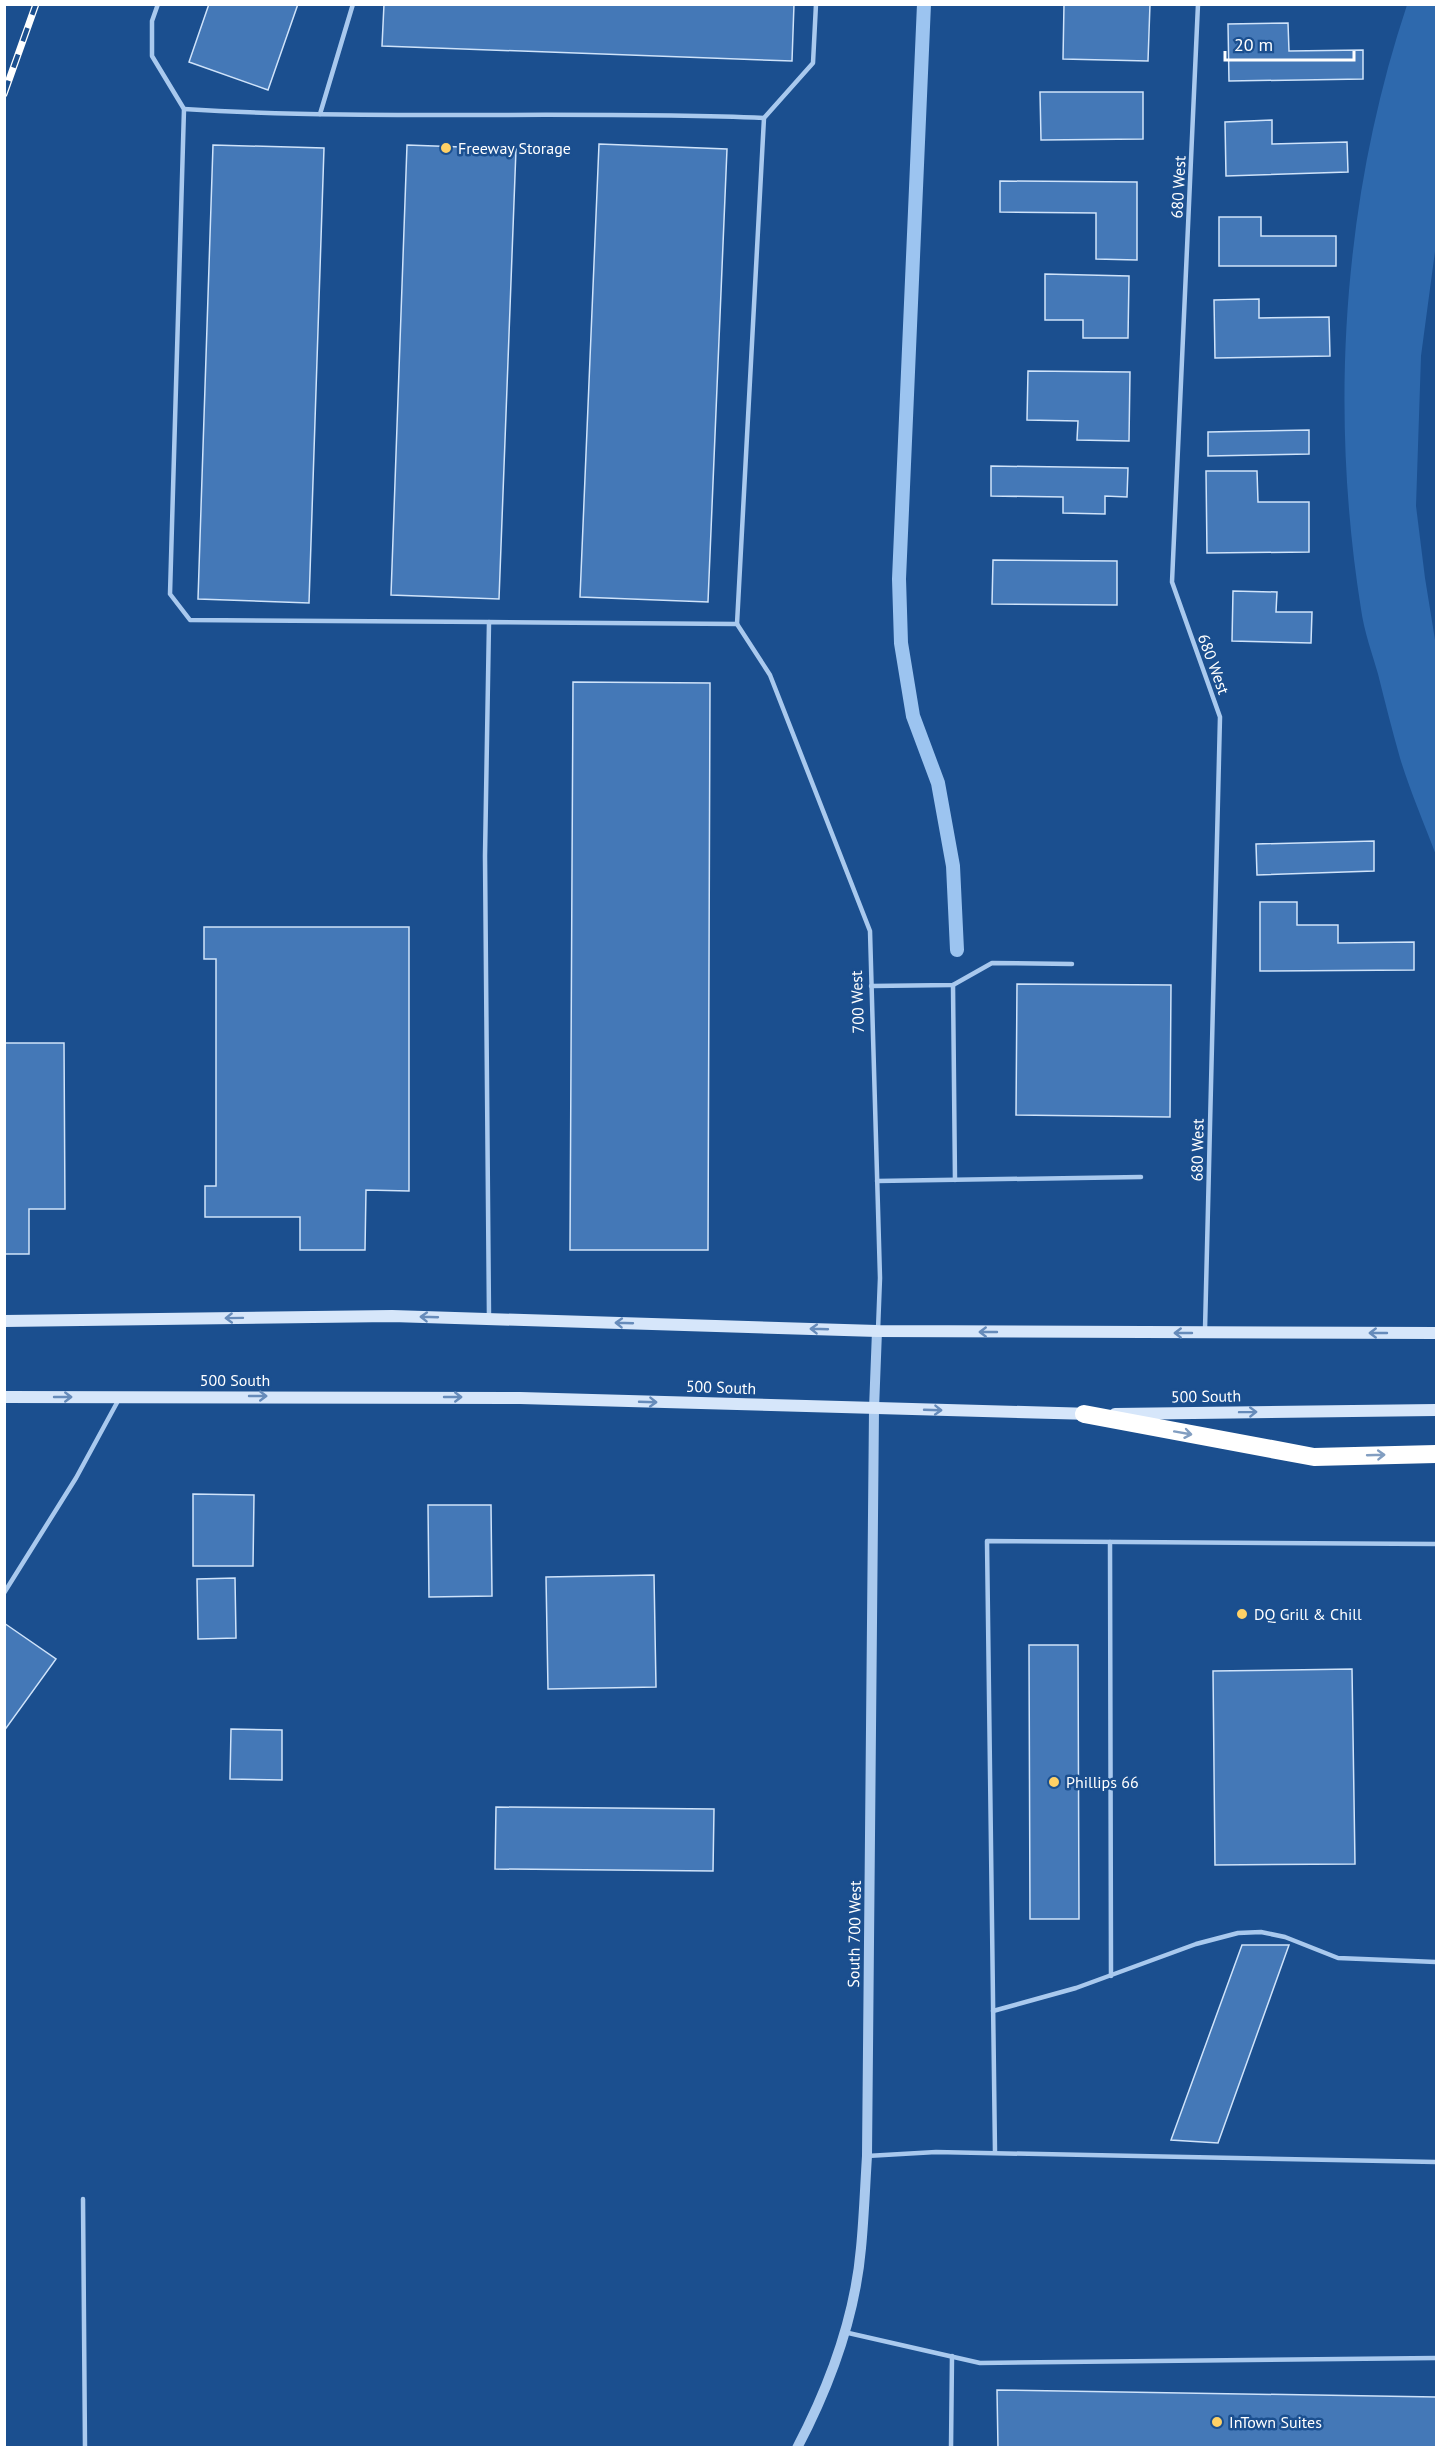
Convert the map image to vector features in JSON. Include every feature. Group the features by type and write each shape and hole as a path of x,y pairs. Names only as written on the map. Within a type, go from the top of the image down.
{"highway":[{"path":"1084,1414 1314,1457 1437,1454"}],"main road":[{"path":"4,1321 392,1316 878,1331 1437,1333"},
{"name":"500 South","path":"4,1397 520,1398 1084,1414 1437,1410"}],"street":[{"name":"700 West","path":"874,1409 878,1331"},
{"name":"South 700 West","path":"797,2448 817,2410 844,2332 861,2250 867,2156 874,1409"}],"lane":[{"path":"158,4 152,21 152,56 184,109 170,594 190,620 737,624 764,118 813,63 816,4"},
{"path":"320,114 353,4"},
{"name":"680 West","path":"1198,4 1172,582 1220,717 1204,1333"},
{"path":"184,109 272,115 661,114 764,118"},
{"path":"489,622 485,856 489,1319"},
{"name":"700 West","path":"737,624 771,675 870,931 880,1278 878,1331"},
{"path":"872,986 953,985 992,963 1072,964"},
{"path":"953,985 955,1180"},
{"path":"878,1181 1141,1177"},
{"path":"4,1593 76,1478 120,1396"},
{"path":"995,2152 987,1541 1437,1545"},
{"path":"1110,1542 1111,1976"},
{"path":"993,2011 1076,1988 1196,1944 1238,1933 1261,1932 1285,1937 1338,1958 1437,1962"},
{"path":"867,2156 936,2152 995,2152 1437,2162"},
{"path":"83,2199 85,2448"},
{"path":"844,2332 980,2362 1437,2358"},
{"path":"951,2448 952,2356"}],"shaded area":[{"path":"1407,5 1436,5 1436,244 1421,356 1416,506 1436,646 1436,855 1400,758 1364,625 1351,533 1346,457 1345,380 1348,304 1356,227 1368,152 1385,78"}],"building":[{"path":"209,4 298,4 268,90 189,62"},
{"path":"384,4 794,4 792,61 382,46"},
{"path":"1064,4 1150,4 1148,61 1063,59"},
{"path":"1288,23 1289,51 1363,50 1363,79 1229,81 1228,24"},
{"path":"1040,92 1143,92 1143,139 1041,140"},
{"path":"1272,120 1272,144 1347,142 1348,172 1226,176 1225,122"},
{"path":"599,144 727,149 708,602 580,597"},
{"path":"213,145 324,148 309,603 198,599"},
{"path":"407,145 516,149 499,599 391,595"},
{"path":"1000,181 1137,182 1137,260 1096,259 1096,213 1000,212"},
{"path":"1219,217 1261,217 1261,236 1336,236 1336,266 1219,266"},
{"path":"1045,274 1129,276 1128,338 1083,338 1083,320 1045,320"},
{"path":"1259,299 1259,318 1329,317 1330,356 1215,358 1214,300"},
{"path":"1028,371 1130,372 1129,441 1077,440 1078,421 1027,420"},
{"path":"1309,430 1309,454 1208,456 1208,432"},
{"path":"991,466 1128,468 1127,497 1105,496 1105,514 1063,513 1063,497 991,496"},
{"path":"1206,471 1257,471 1258,502 1309,502 1309,552 1207,553"},
{"path":"993,560 1117,561 1117,605 992,604"},
{"path":"1233,591 1277,592 1276,612 1312,612 1311,643 1232,641"},
{"path":"573,682 710,683 708,1250 570,1250"},
{"path":"1374,841 1374,871 1257,875 1256,844"},
{"path":"1260,902 1297,902 1297,925 1338,925 1338,943 1414,942 1414,970 1260,971"},
{"path":"204,927 409,927 409,1191 366,1190 365,1250 300,1250 300,1217 205,1217 205,1186 216,1186 216,959 204,959"},
{"path":"1017,984 1171,985 1170,1117 1016,1115"},
{"path":"4,1043 64,1043 65,1209 29,1209 29,1254 4,1254"},
{"path":"193,1494 254,1495 253,1566 193,1566"},
{"path":"428,1505 491,1505 492,1596 429,1597"},
{"path":"654,1575 656,1687 548,1689 546,1577"},
{"path":"235,1578 236,1638 198,1639 197,1579"},
{"path":"4,1623 56,1659 4,1731"},
{"name":"Phillips 66","path":"1029,1645 1078,1645 1079,1919 1030,1919"},
{"path":"1352,1669 1355,1864 1215,1865 1213,1671"},
{"path":"231,1729 282,1730 282,1780 230,1779"},
{"path":"496,1807 714,1809 713,1871 495,1869"},
{"path":"1242,1945 1289,1945 1218,2143 1171,2140"},
{"name":"InTown Suites","path":"997,2390 1436,2397 1436,2448 998,2448"}],"waterway":[{"path":"924,4 899,579 901,643 913,716 938,783 953,866 957,950"}],"railway":[{"path":"4,94 36,4"}],"place":[{"name":"Freeway Storage","path":"446,148"},
{"name":"DQ Grill & Chill","path":"1242,1614"},
{"name":"Phillips 66","path":"1054,1782"},
{"name":"InTown Suites","path":"1217,2422"}]}
